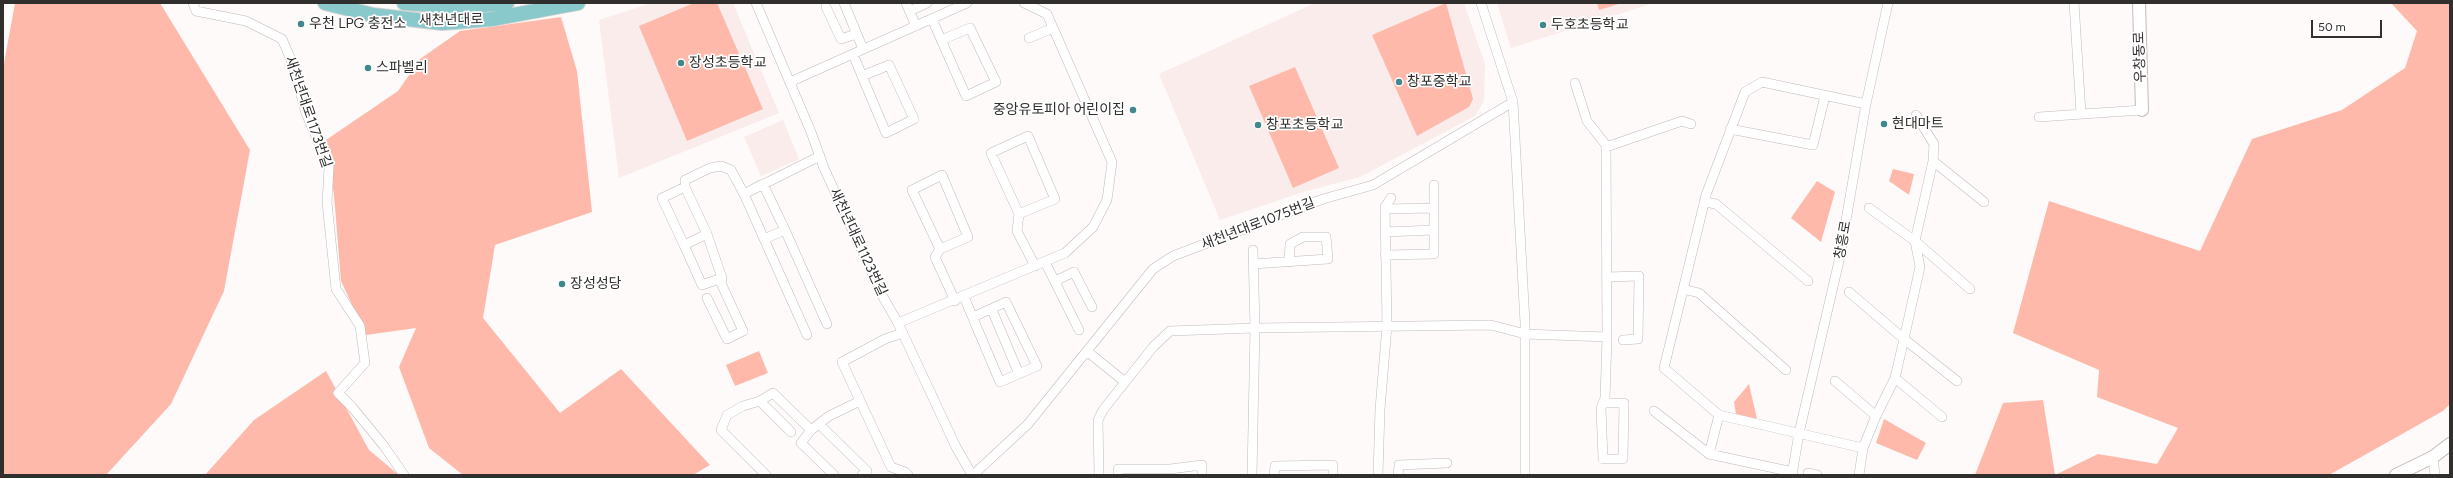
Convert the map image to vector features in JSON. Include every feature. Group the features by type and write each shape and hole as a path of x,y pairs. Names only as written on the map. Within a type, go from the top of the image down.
{"main road":[{"name":"새천년대로","path":"325,3 373,15 442,23 492,19 578,3"},
{"name":"새천년대로","path":"413,4 461,7 506,3"},
{"name":"우창동로","path":"2139,3 2142,110"},
{"path":"2396,475 2433,457 2450,444"}],"street":[{"name":"새천년대로1173번길","path":"193,3 196,11 246,21 282,38 292,62 306,113 329,167 327,203 336,289 360,326 365,363 338,394 352,407 384,446 404,475"},
{"name":"새천년대로1123번길","path":"756,3 820,156 883,297 903,333 956,448 973,475"},
{"path":"844,3 863,49"},
{"path":"916,26 908,7 927,3"},
{"path":"790,82 967,3"},
{"path":"898,323 955,301 1065,253 1093,227 1107,200 1112,162 1047,14 1024,3"},
{"path":"1481,3 1513,102 1525,334 1525,475"},
{"name":"창흥로","path":"1793,473 1799,433 1839,261 1866,104 1888,3"},
{"path":"2074,3 2082,113"},
{"path":"826,7 841,39 856,34"},
{"path":"932,19 941,40 966,96 996,82 970,28 941,40"},
{"path":"1029,38 1053,28"},
{"path":"853,54 862,76 886,132 914,118 889,65 862,76"},
{"path":"1864,448 1719,415 1664,368 1705,202 1730,129 1745,92 1762,82 1866,104"},
{"path":"1575,83 1587,121 1606,147 1607,337 1605,398 1603,403 1601,408 1603,459 1623,459 1624,403 1603,403"},
{"path":"1730,129 1814,145 1825,96"},
{"name":"새천년대로1075번길","path":"973,475 1028,424 1088,352 1153,269 1173,256 1323,199 1373,185 1513,102"},
{"path":"2039,117 2142,110"},
{"path":"1859,475 1864,448 1876,416 1895,378 1920,267 1914,241 1933,161 1934,144 1916,115"},
{"path":"1606,147 1682,121 1692,124"},
{"path":"1018,214 1055,200 1028,136 991,153 1018,214 1017,231 1035,266"},
{"path":"744,194 820,156"},
{"path":"1933,161 1984,202"},
{"path":"707,298 726,339 743,331 721,283 722,278 707,234 685,188 685,180 710,168 721,166 731,170 744,194 807,335"},
{"path":"940,250 912,190 942,175 968,237 940,250 935,258 955,301"},
{"path":"763,184 827,324"},
{"path":"1385,255 1434,254 1434,185"},
{"path":"685,188 662,198 702,285 722,278"},
{"path":"1378,475 1380,409 1387,326 1385,209 1391,198"},
{"path":"1705,202 1716,204 1808,281"},
{"path":"1385,209 1434,208"},
{"path":"1869,208 1914,241 1970,289"},
{"path":"764,239 784,230"},
{"path":"1385,232 1434,230"},
{"path":"684,245 707,234"},
{"path":"1253,264 1328,260 1326,237 1303,237 1290,244 1289,262"},
{"path":"1252,475 1255,328 1253,250"},
{"path":"1046,262 1079,330"},
{"path":"1055,281 1074,272 1092,307"},
{"path":"1607,276 1639,276 1638,339 1623,340"},
{"path":"1683,289 1699,293 1786,370"},
{"path":"1849,292 1904,339 1957,381"},
{"path":"964,297 1000,382 1037,366 1006,302 973,317"},
{"path":"992,310 1019,374"},
{"path":"1099,475 1098,420 1103,410 1153,347 1170,331 1255,328 1491,325 1525,334 1607,337"},
{"path":"903,333 885,339 842,362 893,472 908,475"},
{"path":"1088,352 1125,382"},
{"path":"1895,378 1942,417"},
{"path":"1835,382 1876,416"},
{"path":"766,475 720,430 727,415 742,406 760,401 773,393 816,427 867,471 862,475"},
{"path":"760,401 791,432"},
{"path":"834,475 801,443 829,416 860,401"},
{"path":"1654,411 1710,454 1793,473"},
{"path":"1710,454 1719,415"},
{"path":"2433,457 2435,475"},
{"path":"1398,475 1399,465 1447,463"},
{"path":"1118,475 1118,469 1170,472 1202,465 1202,475"},
{"path":"1274,475 1275,466 1333,465 1333,475"}],"shaded area":[{"path":"15,3 160,3 250,150 224,291 171,404 106,475 3,475 3,69"},
{"name":"장성초등학교","path":"652,3 733,3 779,113 619,178 599,20"},
{"path":"694,3 717,3 763,109 687,141 639,26"},
{"path":"1315,3 1464,3 1485,64 1484,101 1475,116 1360,177 1303,192 1220,220 1159,74"},
{"path":"1446,3 1473,99 1469,107 1417,136 1372,35"},
{"name":"두호초등학교","path":"1497,3 1654,3 1511,48"},
{"path":"1597,3 1622,3 1599,10"},
{"path":"2391,3 2450,3 2450,404 2443,411 2329,475 2055,475 2098,454 2157,464 2178,428 2097,397 2099,370 2013,333 2049,201 2200,251 2252,139 2342,110 2405,68 2417,31"},
{"path":"561,17 577,71 592,212 495,245 483,318 560,413 621,369 710,465 693,475 463,475 429,448 399,367 416,328 366,335 341,281 334,195 326,140 398,91 420,59 460,31"},
{"path":"1295,67 1339,168 1293,188 1249,86"},
{"path":"783,120 799,159 761,176 744,137"},
{"path":"1893,169 1914,174 1909,195 1889,181"},
{"path":"1817,181 1835,192 1821,242 1791,218"},
{"path":"759,351 768,373 735,386 726,365"},
{"path":"326,371 369,450 399,475 205,475 254,420"},
{"path":"1749,384 1757,419 1736,414 1734,402"},
{"path":"2043,400 2055,475 1975,475 2003,403"},
{"path":"1884,419 1926,443 1917,460 1876,443"}],"place":[{"name":"우천 LPG 충전소","path":"301,24"},
{"name":"두호초등학교","path":"1543,25"},
{"name":"장성초등학교","path":"681,63"},
{"name":"스파벨리","path":"368,68"},
{"name":"창포중학교","path":"1399,82"},
{"name":"중앙유토피아 어린이집","path":"1133,110"},
{"name":"현대마트","path":"1884,124"},
{"name":"창포초등학교","path":"1258,125"},
{"name":"장성성당","path":"562,284"}]}
